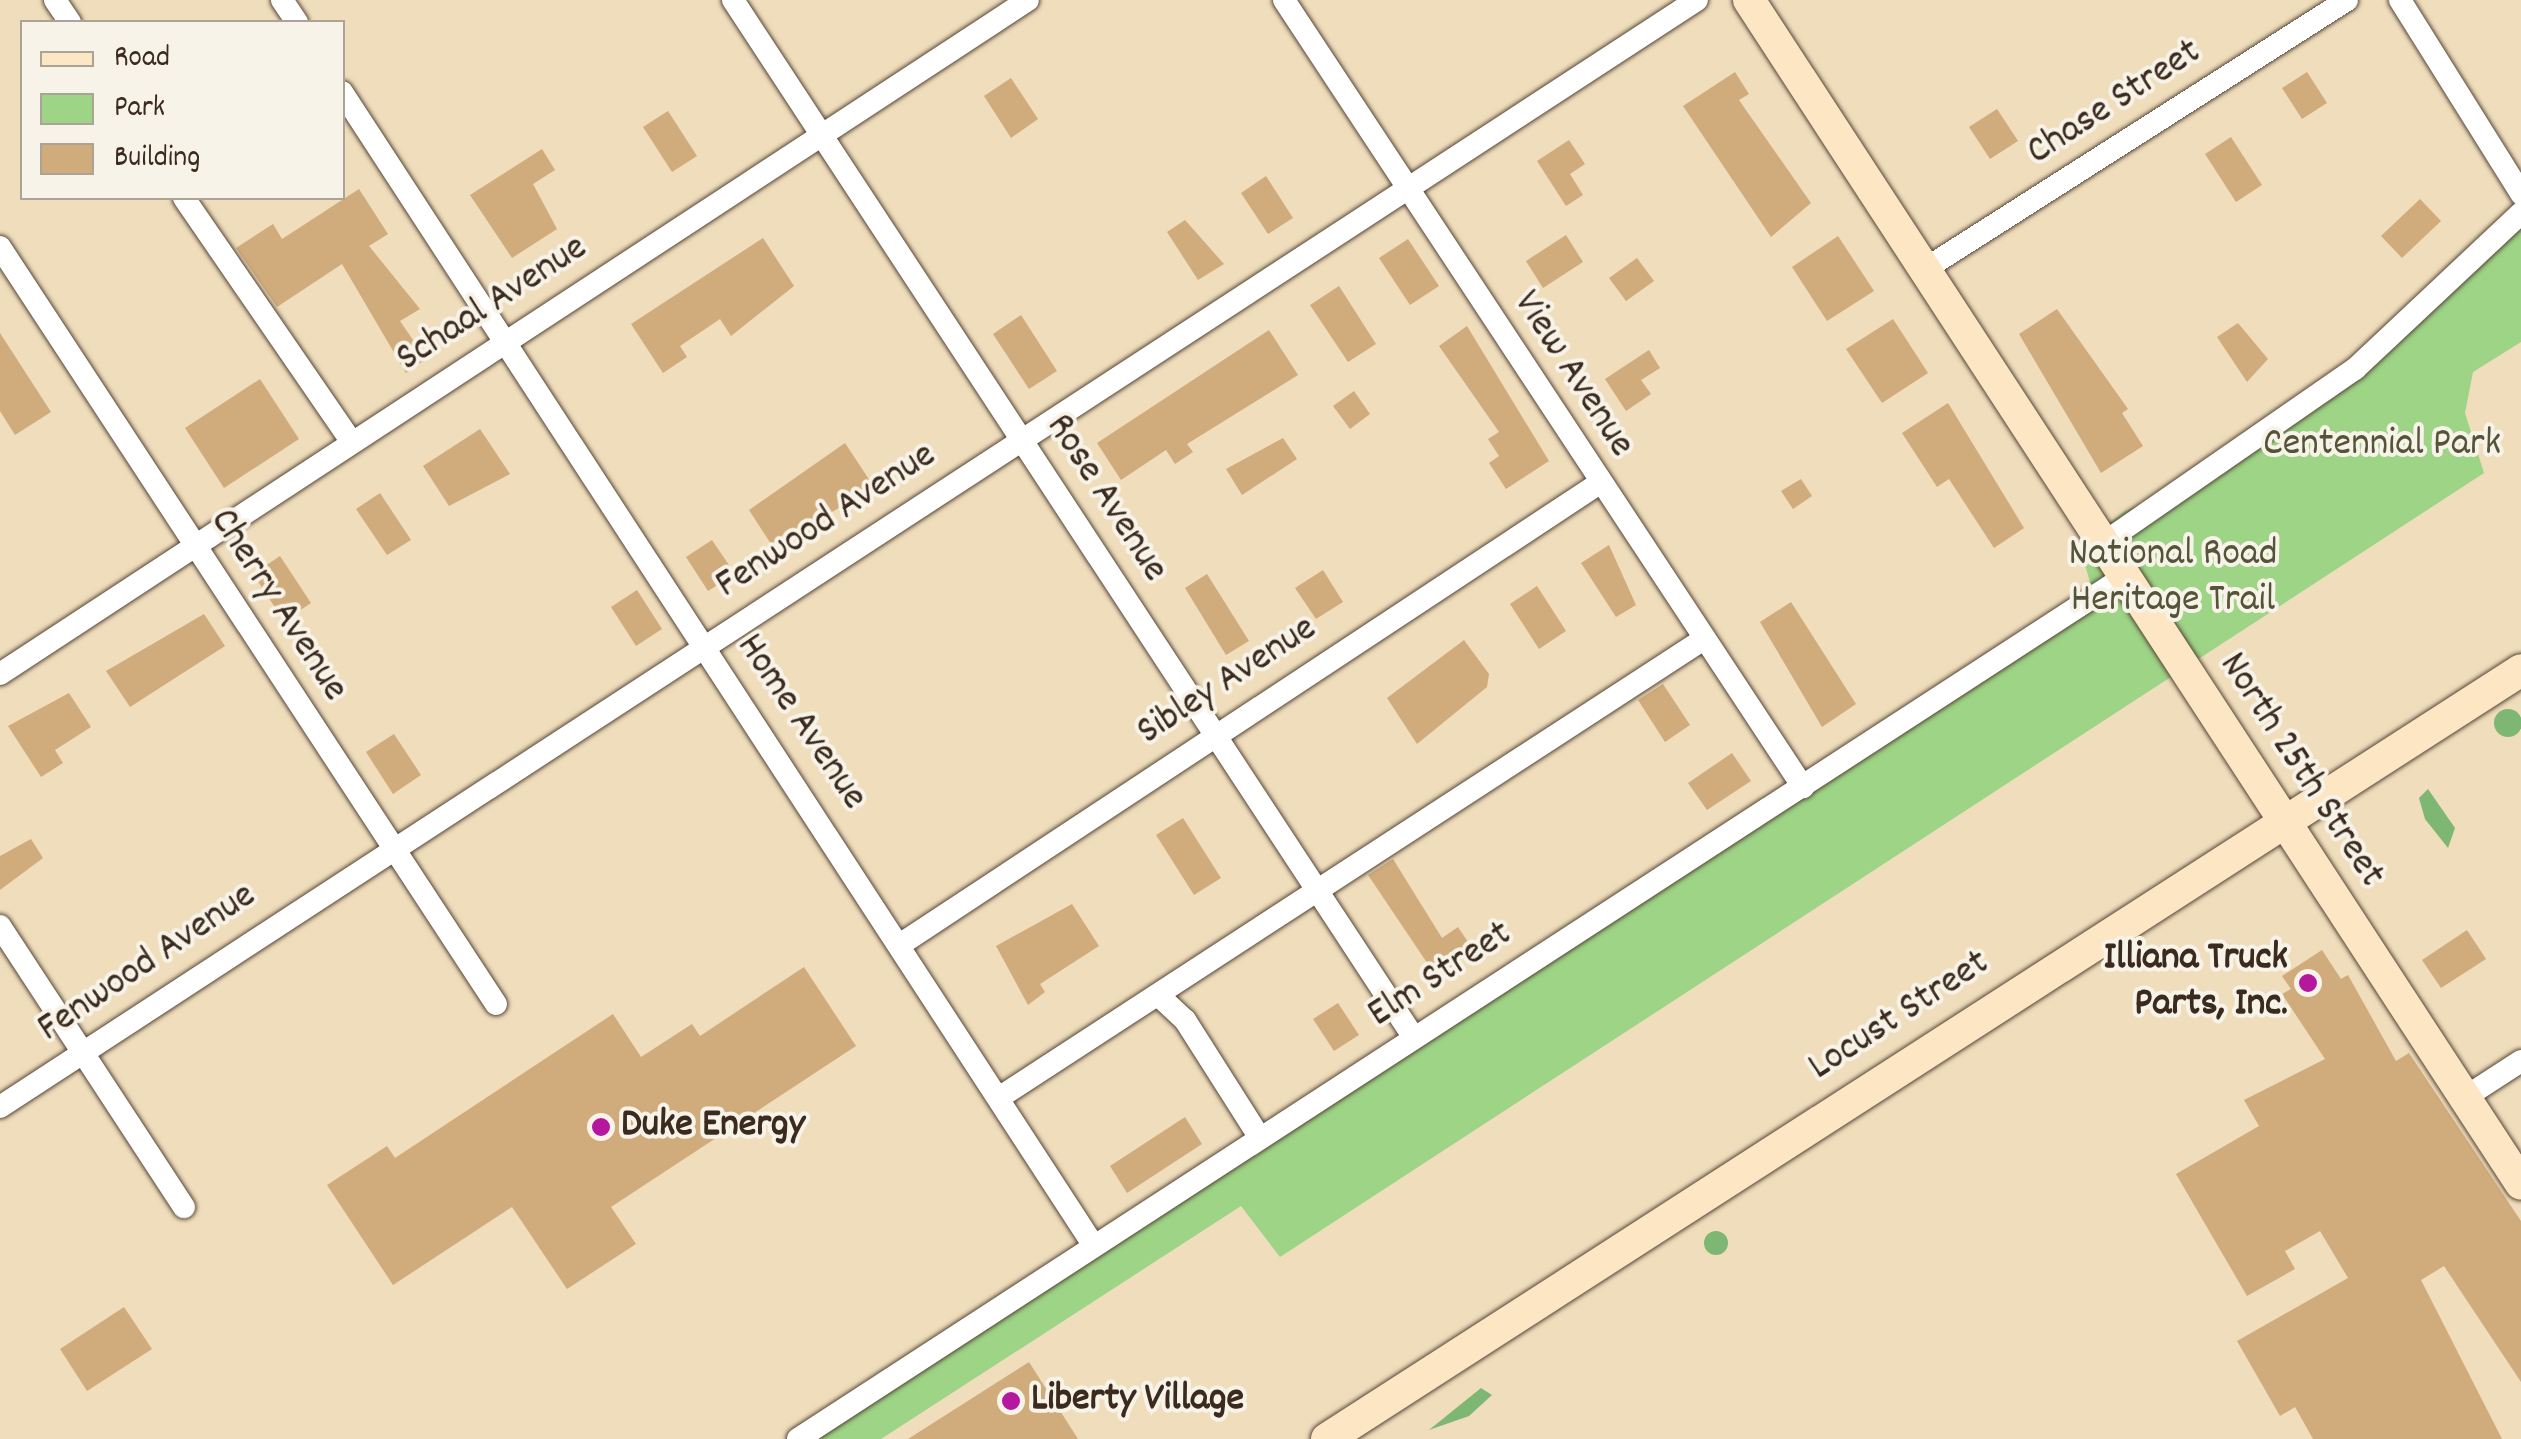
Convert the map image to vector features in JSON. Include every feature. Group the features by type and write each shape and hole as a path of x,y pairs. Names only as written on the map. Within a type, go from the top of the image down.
{"street":[{"name":"Rose Avenue","path":"733,0 1021,439 1210,738 1414,1038"},
{"name":"Schaal Avenue","path":"0,674 1028,0"},
{"name":"View Avenue","path":"1284,0 1598,484 1804,787"},
{"name":"Fenwood Avenue","path":"0,1107 1696,0"},
{"name":"North 25th Street","path":"1749,0 2280,822 2521,1184"},
{"name":"Chase Street","path":"1922,272 2348,0"},
{"path":"2400,0 2518,187"},
{"name":"Home Avenue","path":"345,97 901,944 1094,1246"},
{"path":"185,200 351,441"},
{"path":"2102,544 2355,369 2521,213"},
{"name":"Cherry Avenue","path":"0,247 496,1004"},
{"name":"Sibley Avenue","path":"901,944 1598,484"},
{"name":"Elm Street","path":"798,1439 2124,577"},
{"path":"1000,1097 1704,640"},
{"name":"Locust Street","path":"1327,1439 2521,670"},
{"path":"0,926 184,1207"},
{"path":"1158,995 1186,1020 1260,1138"},
{"path":"2464,1098 2521,1061"}],"green space":[{"name":"National Road Heritage Trail","path":"2521,213 2521,342 2473,372 2465,413 2484,473 1280,1257 1241,1206 881,1439 798,1439 2091,585 2084,562 2092,537 2125,511 2210,476 2355,369"},
{"path":"2508,709 2518,713 2522,723 2518,733 2508,737 2498,733 2494,723 2498,713"},
{"path":"2428,789 2455,828 2448,848 2425,819 2419,798"},
{"path":"1716,1231 1728,1243 1716,1255 1704,1243"},
{"path":"1481,1388 1492,1395 1469,1416 1429,1430"}],"building":[{"path":"1735,72 1749,94 1739,100 1811,203 1771,237 1683,106"},
{"path":"2307,72 2327,103 2302,119 2282,88"},
{"path":"1011,78 1038,119 1011,138 984,96"},
{"path":"1997,109 2018,141 1990,159 1969,127"},
{"path":"668,111 697,156 672,172 643,127"},
{"path":"2231,137 2262,185 2236,202 2205,154"},
{"path":"1569,140 1585,164 1570,174 1583,195 1566,206 1537,161"},
{"path":"542,149 555,170 533,184 557,229 512,258 470,195"},
{"path":"1266,176 1293,218 1268,234 1241,193"},
{"path":"359,189 388,234 369,246 420,309 400,321 426,359 406,373 342,264 277,307 236,248 273,224 282,239"},
{"path":"2420,199 2441,221 2402,258 2381,236"},
{"path":"1185,220 1224,264 1198,280 1167,232"},
{"path":"1566,235 1583,262 1543,288 1526,261"},
{"path":"1838,236 1874,291 1827,321 1792,267"},
{"path":"763,238 794,286 731,336 720,319 680,346 687,357 663,373 631,324"},
{"path":"1408,239 1439,286 1410,305 1379,258"},
{"path":"1637,258 1654,281 1626,301 1609,278"},
{"path":"1339,286 1376,344 1348,362 1310,305"},
{"path":"2057,309 2128,409 2122,413 2143,446 2101,473 2019,334"},
{"path":"1021,315 1057,371 1029,389 993,334"},
{"path":"1893,319 1928,373 1882,403 1846,349"},
{"path":"2238,323 2268,359 2247,382 2217,337"},
{"path":"1467,326 1549,461 1506,489 1489,463 1499,456 1488,439 1499,432 1439,346"},
{"path":"1269,330 1298,375 1187,444 1193,452 1175,464 1166,450 1121,480 1097,443"},
{"path":"0,333 51,412 15,435 0,411"},
{"path":"1649,350 1660,368 1641,380 1651,394 1626,411 1605,379"},
{"path":"260,379 299,439 224,488 185,428"},
{"path":"1354,391 1370,414 1350,429 1333,406"},
{"path":"1948,403 2024,528 1994,548 1949,479 1937,487 1902,433"},
{"path":"480,429 510,474 449,506 423,466"},
{"path":"1283,438 1297,459 1242,495 1226,469"},
{"path":"845,443 874,487 773,547 749,510"},
{"path":"1801,479 1812,496 1793,509 1781,491"},
{"path":"380,493 411,540 387,555 356,509"},
{"path":"712,540 735,574 708,591 686,557"},
{"path":"1609,545 1636,605 1616,617 1581,563"},
{"path":"280,556 311,603 284,621 253,574"},
{"path":"1323,570 1343,602 1316,619 1295,588"},
{"path":"1207,574 1249,641 1226,655 1185,588"},
{"path":"1537,586 1566,631 1539,649 1510,604"},
{"path":"637,590 662,629 636,646 611,607"},
{"path":"1791,602 1856,704 1822,727 1760,622"},
{"path":"204,614 225,646 130,707 106,671"},
{"path":"1464,640 1489,674 1487,687 1417,744 1387,698"},
{"path":"1663,684 1690,725 1665,742 1638,700"},
{"path":"69,693 91,727 55,750 63,763 41,777 8,726"},
{"path":"394,734 421,775 393,794 366,752"},
{"path":"1732,753 1751,781 1707,810 1688,783"},
{"path":"1183,818 1221,878 1194,895 1156,835"},
{"path":"31,839 43,858 0,890 0,856"},
{"path":"1393,859 1442,938 1458,927 1472,948 1440,982 1368,875"},
{"path":"1072,904 1099,946 1040,984 1045,992 1028,1005 996,946"},
{"path":"2467,930 2486,959 2441,988 2422,960"},
{"path":"2322,950 2341,979 2348,975 2396,1061 2409,1053 2521,1221 2521,1382 2444,1266 2421,1280 2502,1439 2313,1439 2295,1407 2280,1416 2237,1341 2348,1278 2320,1231 2285,1251 2295,1269 2247,1296 2176,1174 2259,1126 2244,1100 2325,1059 2282,994 2291,989 2282,976"},
{"path":"804,967 856,1046 611,1207 636,1244 567,1289 512,1207 393,1285 327,1185 387,1146 395,1158 613,1014 641,1057 692,1024 700,1036"},
{"path":"1338,1003 1359,1035 1334,1051 1313,1019"},
{"path":"1185,1117 1202,1144 1127,1193 1110,1166"},
{"path":"124,1307 152,1349 87,1391 60,1349"},
{"name":"Liberty Village","path":"1029,1362 1078,1439 908,1439"}],"place":[{"name":"Illiana Truck Parts, Inc.","path":"2308,983"},
{"name":"Duke Energy","path":"601,1127"},
{"name":"Liberty Village","path":"1011,1401"}],"park label":[{"name":"Centennial Park","path":"2382,446"}]}
